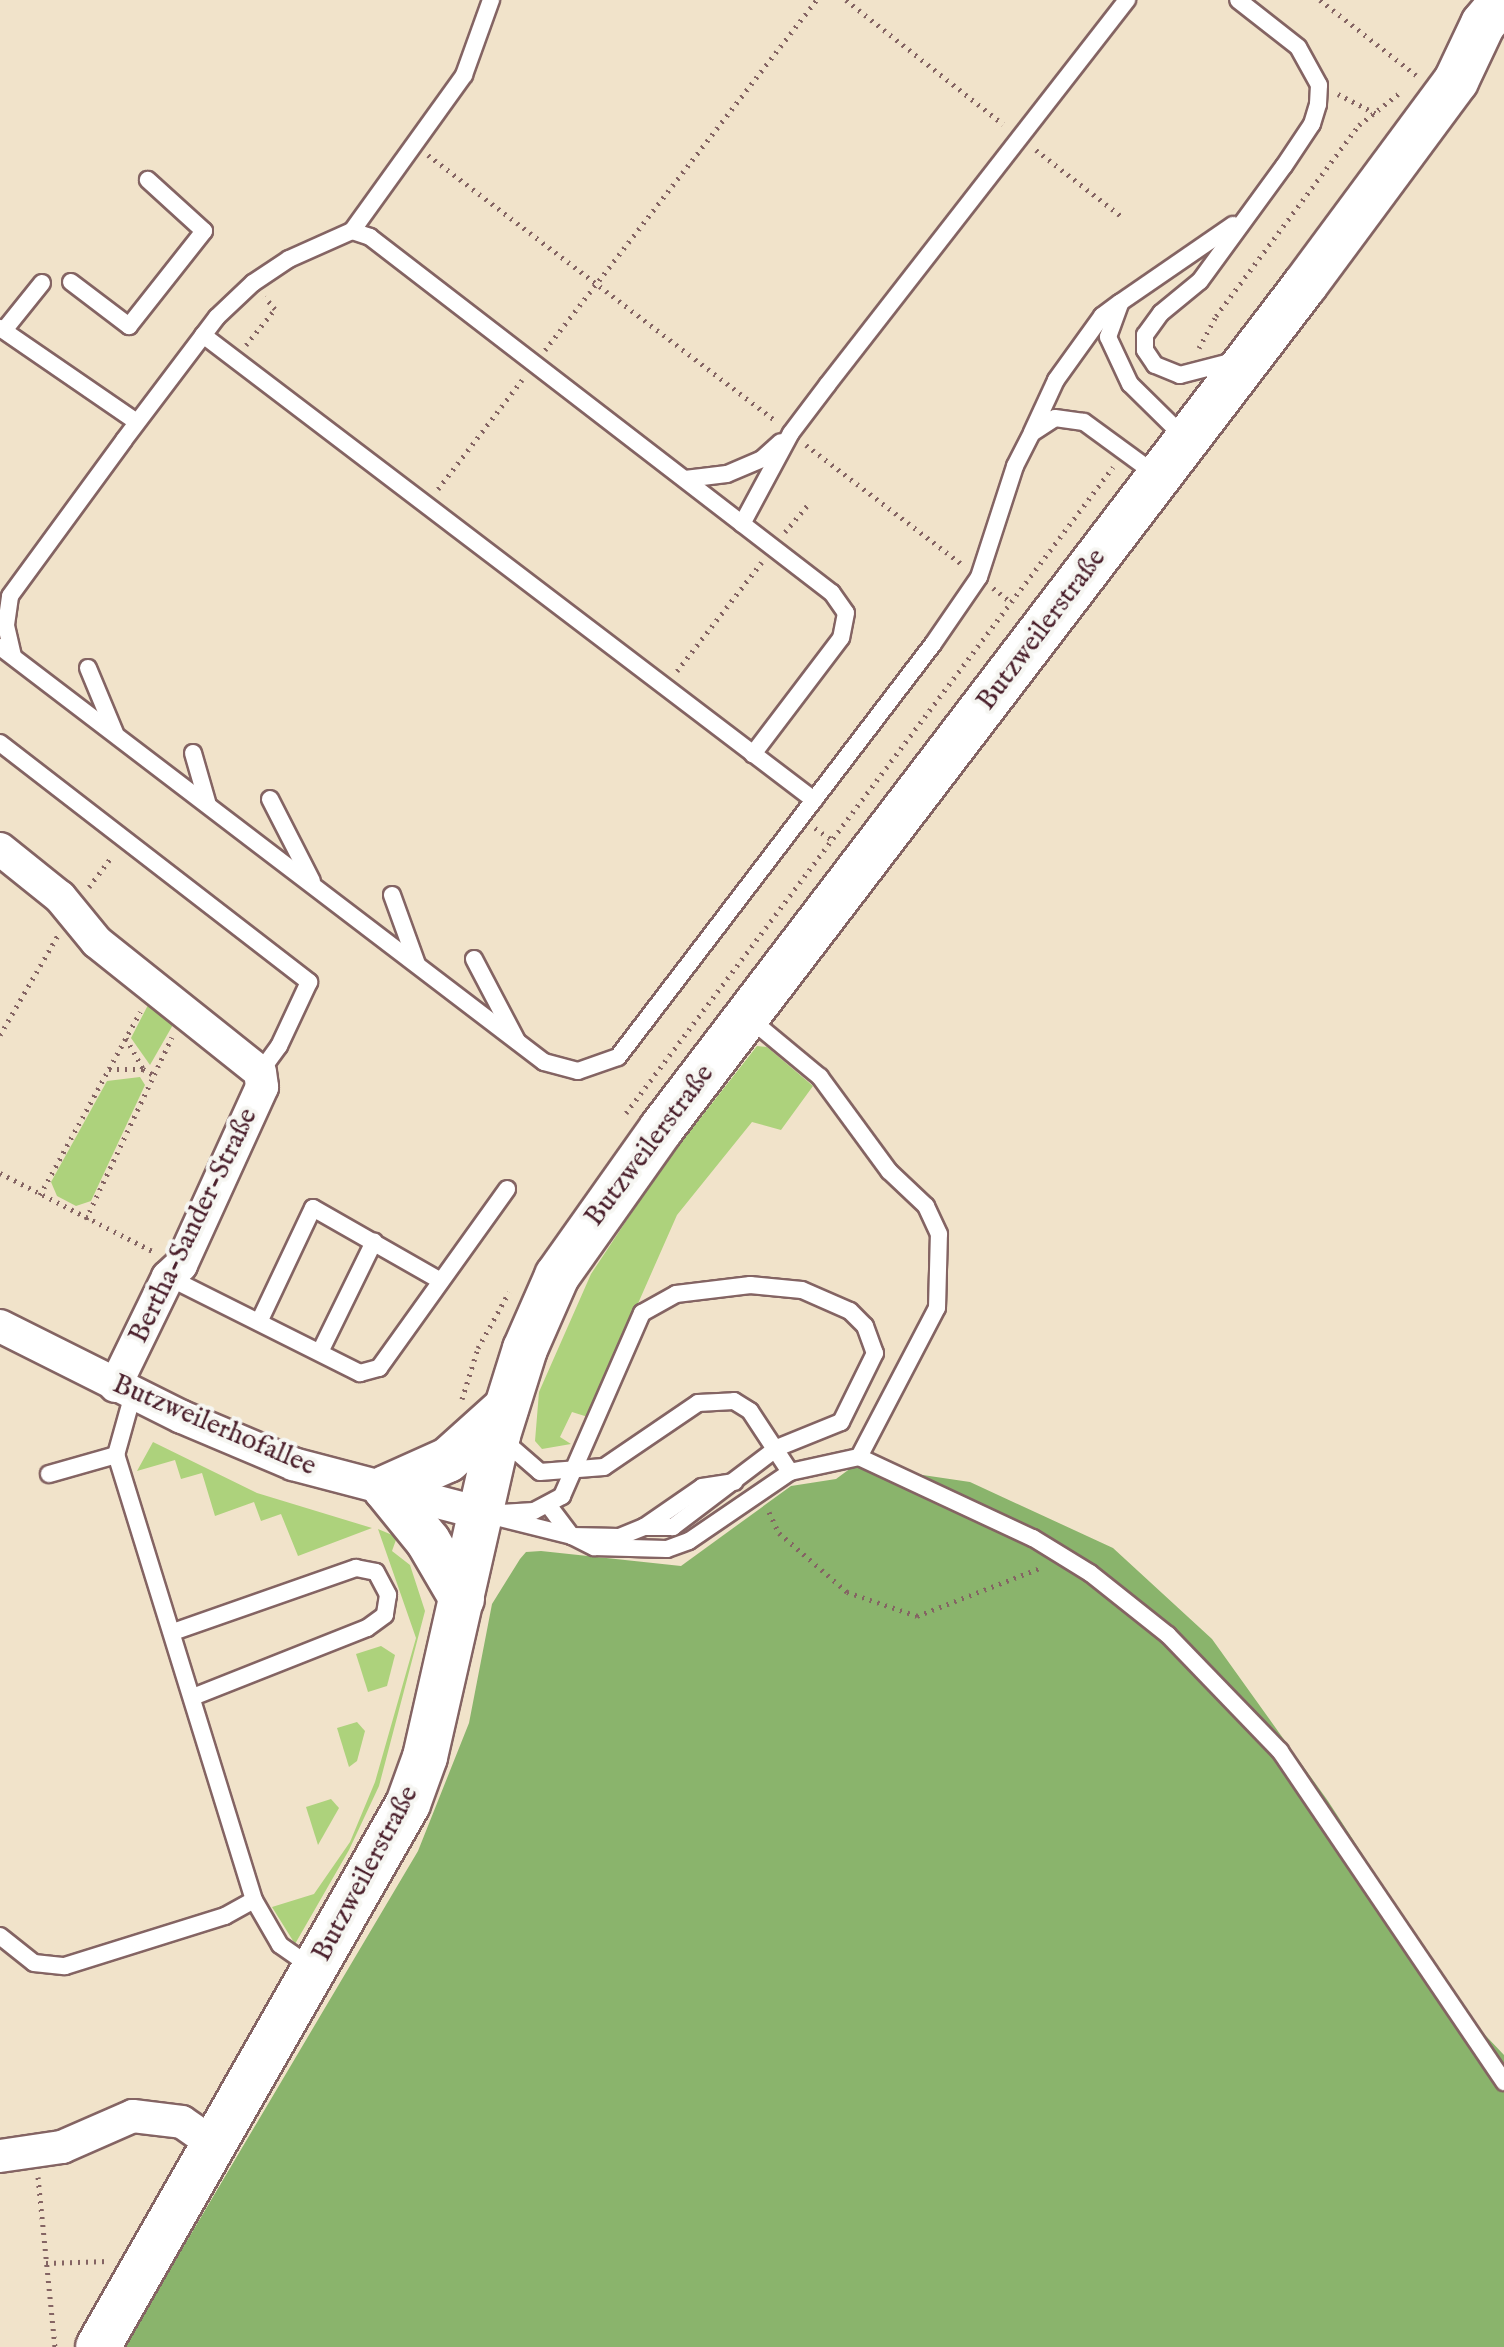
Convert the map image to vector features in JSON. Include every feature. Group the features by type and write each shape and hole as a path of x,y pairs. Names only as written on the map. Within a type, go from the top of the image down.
{"street":[{"name":"Butzweilerstraße","path":"98,2347 408,1804 425,1757 484,1514 502,1422 557,1276 748,1017 1250,355 1432,73 1503,0"},
{"name":"Butzweilerstraße","path":"1432,73 1504,45"},
{"name":"Bertha-Sander-Straße","path":"0,849 72,911 97,942 260,1072 262,1087 174,1271 124,1390"},
{"name":"Butzweilerhofallee","path":"0,1326 124,1390 293,1464 484,1514"},
{"path":"462,1599 428,1541 385,1488 448,1460 502,1422"},
{"path":"0,2156 36,2153 133,2116 182,2122 215,2145"}],"lane":[{"path":"491,0 464,75 352,231 289,259 253,283 203,335 5,598 6,652 544,1062 578,1071 618,1057 979,577 1015,466 1056,380 1102,316 1245,217"},
{"path":"742,524 791,433 1127,0"},
{"path":"1238,0 1298,47 1319,85 1312,124 1200,281 1161,313 1145,335 1145,350 1155,365 1180,375 1250,355"},
{"path":"71,282 129,326 204,231 148,180"},
{"path":"352,231 370,237 832,593 846,613 841,638 753,754"},
{"path":"42,283 2,329 137,422"},
{"path":"1121,302 1108,337 1130,384 1186,439"},
{"path":"203,335 814,800"},
{"path":"1032,433 1055,418 1084,422 1158,476"},
{"path":"685,479 704,480 762,459 791,433"},
{"path":"88,668 115,735"},
{"path":"0,743 309,982 279,1046 260,1072"},
{"path":"193,753 208,805"},
{"path":"270,799 314,886"},
{"path":"392,895 417,965"},
{"path":"474,959 518,1042"},
{"path":"748,1017 820,1077 889,1171 926,1206 939,1234 937,1308 859,1457"},
{"path":"174,1271 259,1322 360,1373 379,1368 507,1189"},
{"path":"259,1322 313,1208 441,1281"},
{"path":"320,1352 374,1242"},
{"path":"484,1514 549,1506 562,1496 642,1313 676,1294 750,1285 802,1290 850,1311 871,1338 875,1353 841,1422 777,1448 673,1527 644,1527 619,1537 572,1536"},
{"path":"124,1390 116,1455 254,1900 280,1945 315,1970"},
{"path":"502,1422 540,1472 574,1470 618,1463 681,1413 716,1400 734,1401 750,1411 790,1472"},
{"path":"49,1474 116,1455"},
{"path":"484,1514 572,1536 594,1547 667,1549 790,1472 859,1457 1066,1558 1168,1635 1280,1751 1438,1991 1504,2082"},
{"path":"549,1506 572,1536"},
{"path":"173,1632 356,1568 376,1572 388,1595 385,1615 367,1628 193,1697"},
{"path":"0,1936 34,1963 65,1966 225,1916 254,1900"}],"path":[{"path":"426,505 816,0"},
{"path":"846,0 1121,216"},
{"path":"1198,349 1216,316 1359,125 1432,73 1320,0"},
{"path":"1319,85 1375,113"},
{"path":"414,144 1011,602"},
{"path":"624,1119 639,1090 1103,482"},
{"path":"665,687 810,502"},
{"path":"0,1035 72,911 124,839"},
{"path":"40,1195 155,987"},
{"path":"86,1219 187,1012"},
{"path":"126,1038 143,1069"},
{"path":"109,1069 143,1069 154,1075"},
{"path":"0,1173 174,1271"},
{"path":"759,1493 779,1533 847,1592 917,1616 1066,1558"},
{"path":"36,2153 55,2347"},
{"path":"46,2263 122,2260"}],"green space":[{"path":"154,1004 174,1023 150,1065 131,1038 148,1005"},
{"path":"757,1046 767,1047 813,1086 781,1130 752,1122 677,1215 588,1417 572,1412 560,1437 571,1444 542,1449 535,1441 539,1392 591,1274 662,1167"},
{"path":"140,1077 145,1085 91,1201 76,1206 57,1196 51,1182 107,1081"},
{"path":"153,1442 257,1493 372,1528 298,1556 281,1514 261,1521 254,1502 215,1516 202,1473 181,1479 175,1460 137,1471"},
{"path":"855,1465 970,1482 1113,1548 1212,1639 1328,1801 1468,2017 1504,2055 1504,2347 124,2347 418,1851 469,1723 492,1604 520,1559 526,1552 541,1551 681,1566 791,1486 836,1479"},
{"path":"378,1529 397,1537 392,1551 410,1565 425,1611 379,1786 349,1850 295,1944 272,1907 314,1894 350,1842 375,1782 416,1638"},
{"path":"381,1646 395,1655 387,1686 368,1692 356,1654"},
{"path":"357,1722 365,1731 357,1761 349,1767 337,1728"},
{"path":"331,1799 339,1808 318,1845 306,1807"}]}
